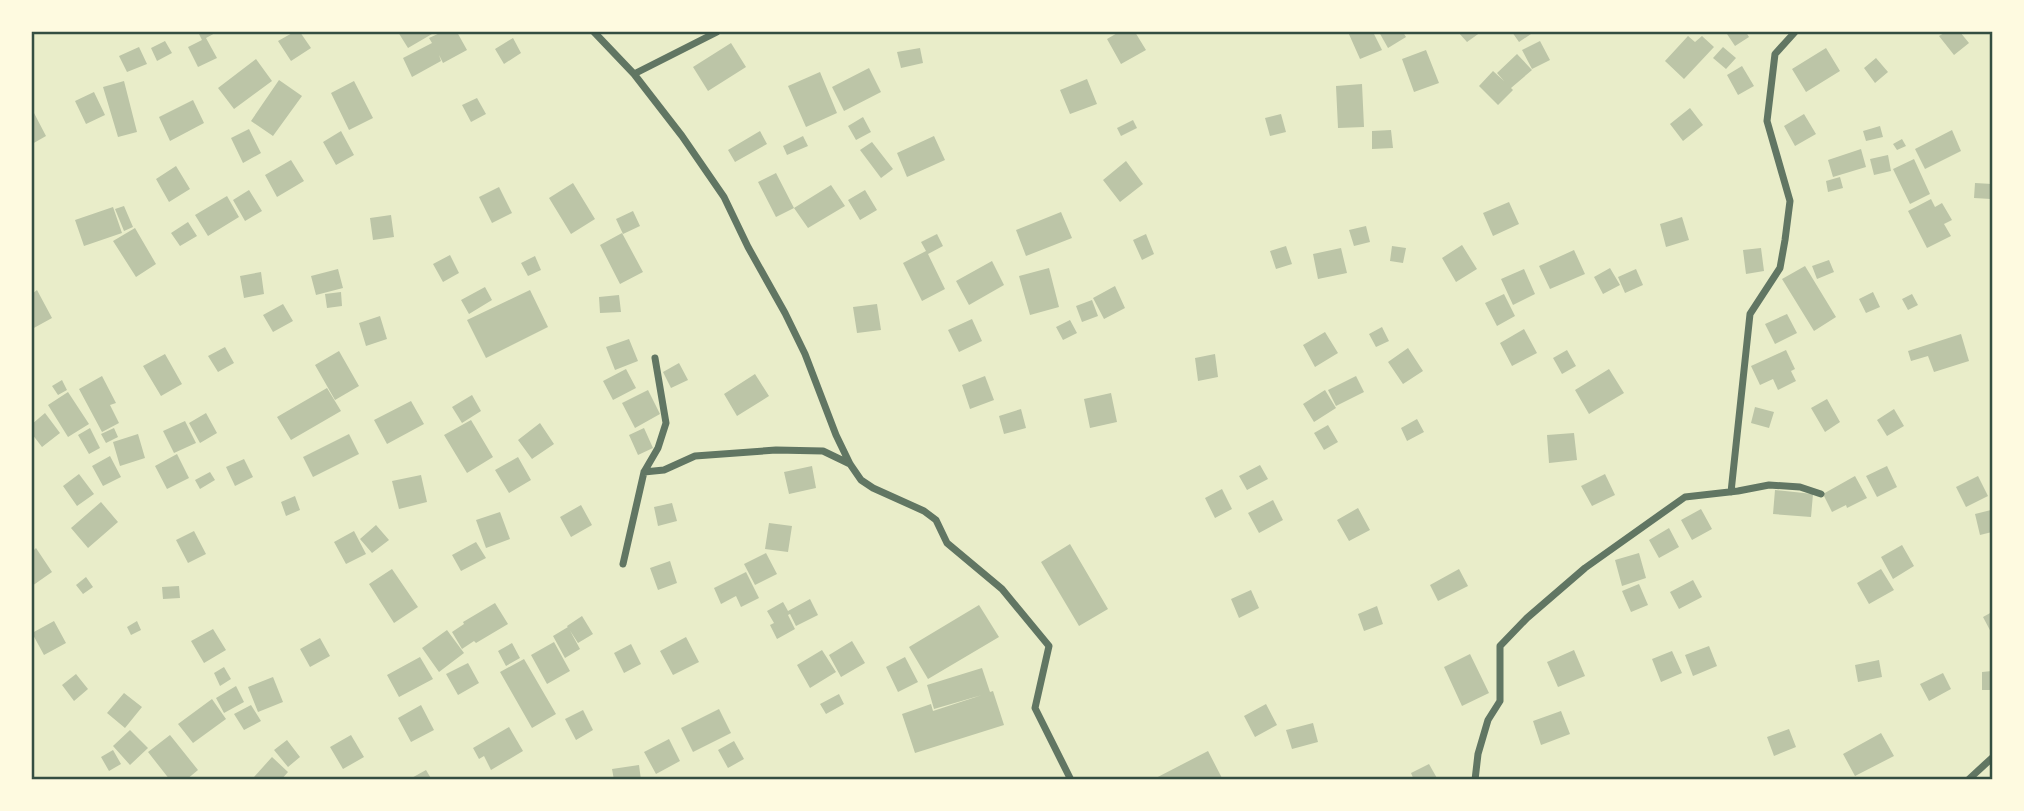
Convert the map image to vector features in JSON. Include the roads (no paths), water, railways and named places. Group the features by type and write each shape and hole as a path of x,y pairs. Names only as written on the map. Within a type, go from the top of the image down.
{"street":[{"path":"594,32 634,74 682,136 724,197 805,354 836,435 861,480 924,511 936,520 947,543 1002,589 1049,646 1035,708 1071,779"},
{"path":"634,74 717,32"},
{"path":"1731,492 1750,314 1780,268 1785,240 1790,201 1767,121 1775,54 1795,32"},
{"path":"623,564 645,472 658,448 666,423 655,358"},
{"path":"645,472 664,470 695,456 766,450 823,451 850,464"},
{"path":"1475,779 1478,754 1488,720 1500,701 1500,646 1512,632 1585,568 1685,497 1769,485 1800,487 1821,494"},
{"path":"1968,779 1993,757"}]}
